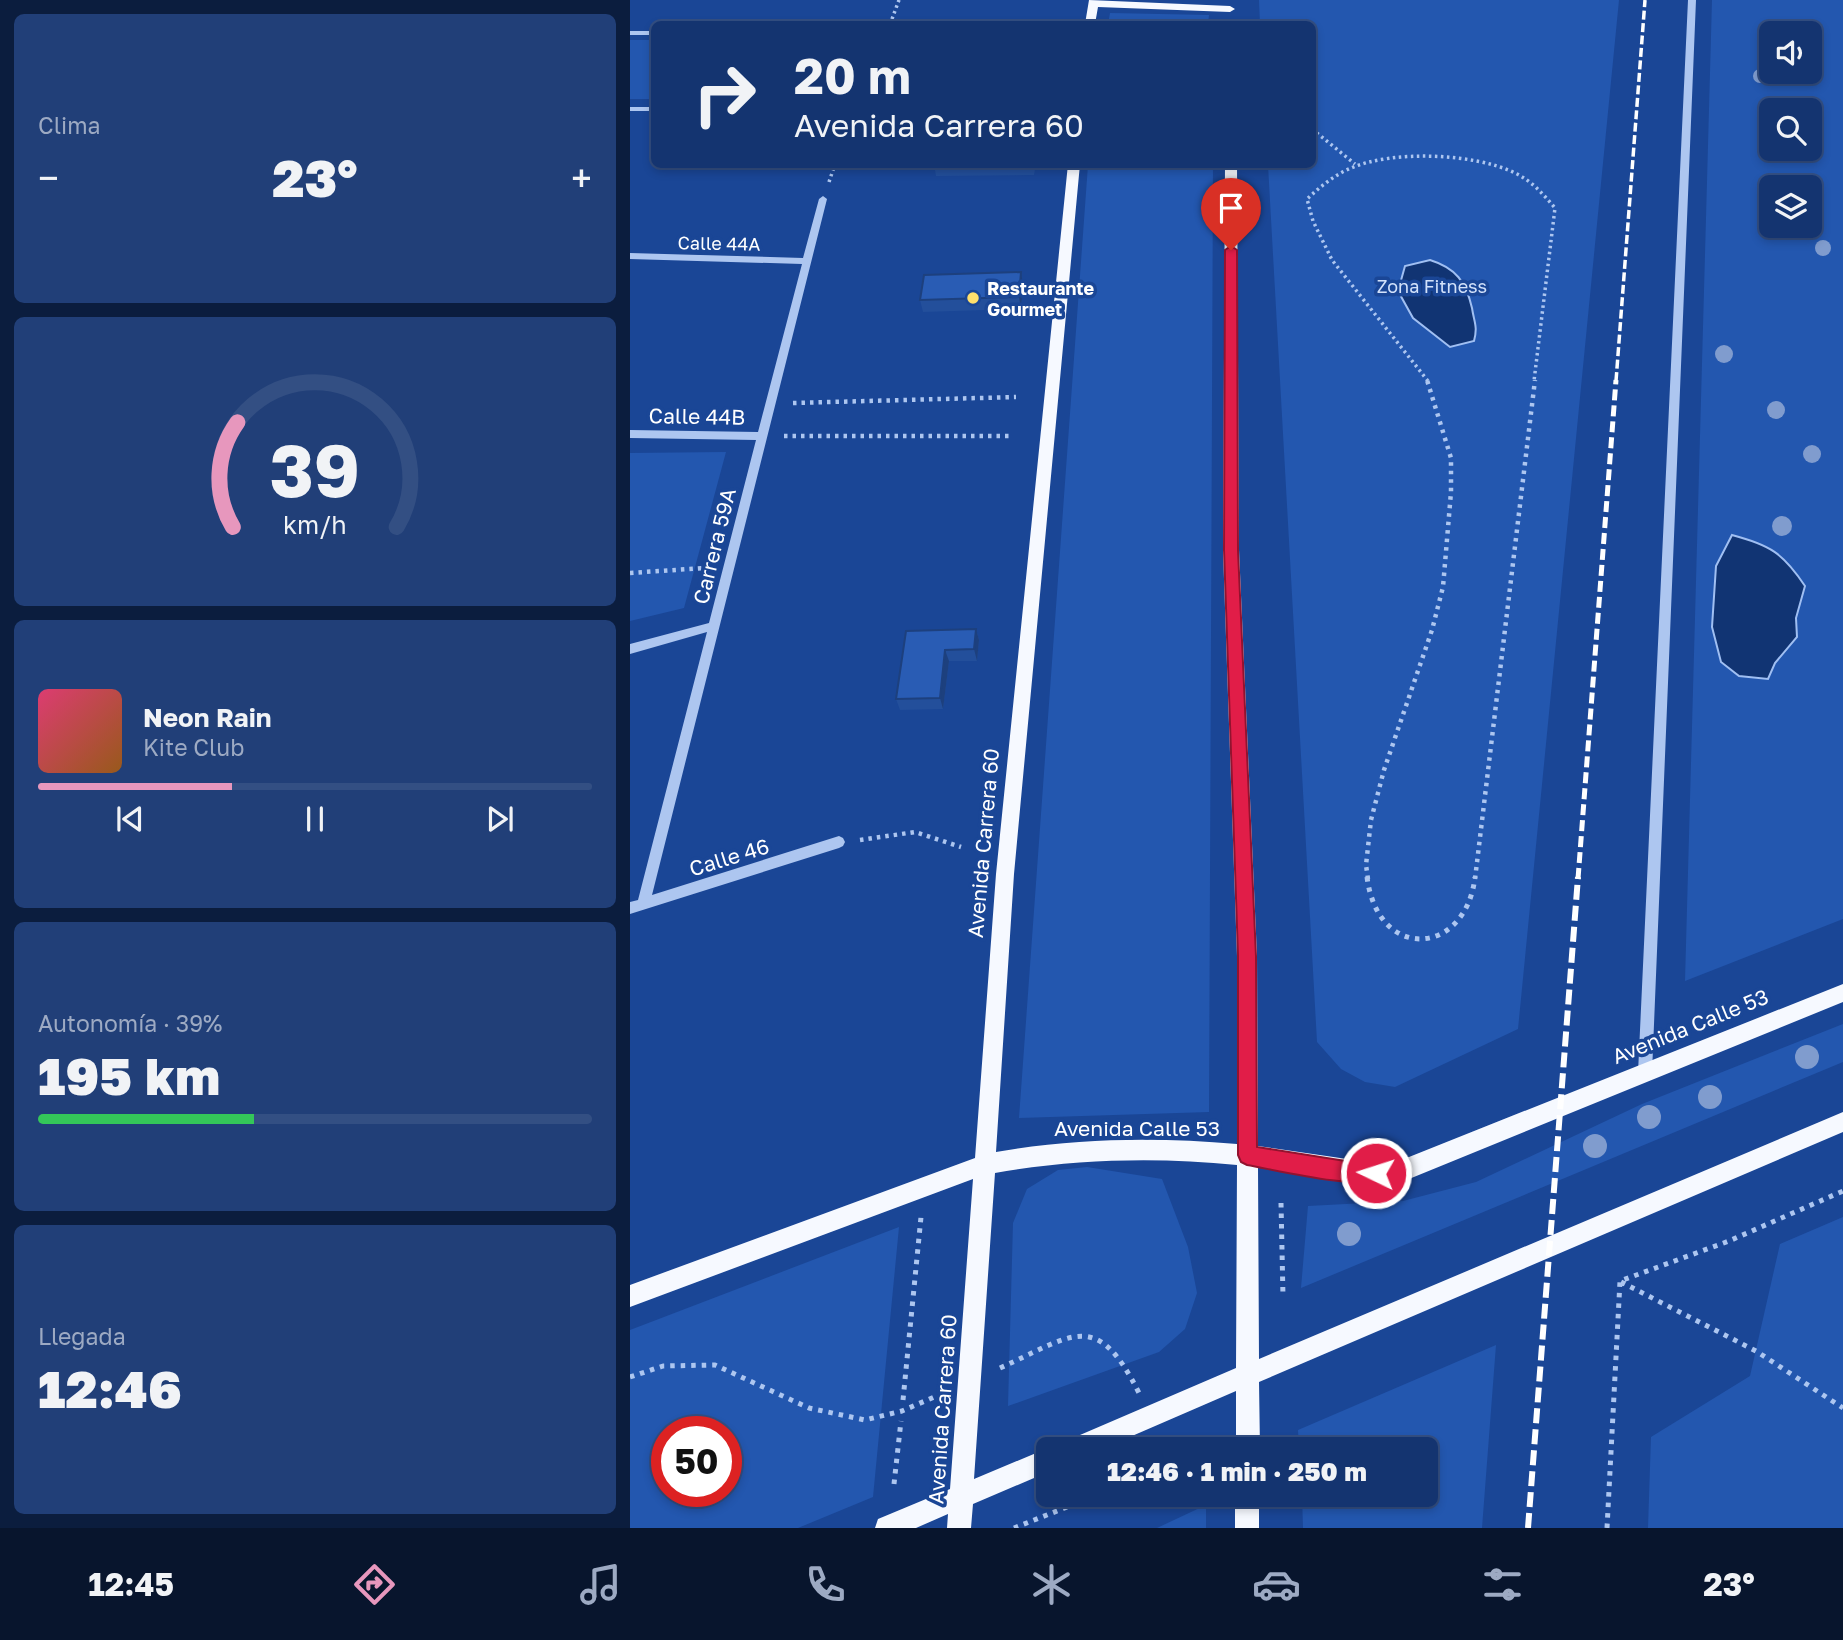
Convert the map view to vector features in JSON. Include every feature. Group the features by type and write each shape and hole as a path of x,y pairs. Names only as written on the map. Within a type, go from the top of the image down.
{"main road":[{"path":"1090,21 1093,2 1229,4"},
{"name":"Avenida Carrera 60","path":"959,1528 1005,874 1074,168"},
{"path":"1231,168 1231,550 1247,956 1248,1437"},
{"name":"Avenida Calle 53","path":"630,1296 986,1164 1030,1155 1091,1150 1179,1150 1247,1155 1337,1171 1376,1173 1409,1168 1843,993"},
{"path":"1102,1437 1843,1122"},
{"path":"887,1528 1036,1465"},
{"path":"1247,1507 1247,1528"}],"street":[{"path":"1644,1073 1692,0"},
{"path":"630,33 651,33"},
{"path":"630,109 651,109"},
{"name":"Carrera 59A","path":"637,906 714,626 823,199"},
{"name":"Calle 44A","path":"630,256 807,261"},
{"name":"Calle 44B","path":"630,434 762,436"},
{"path":"630,649 714,626"},
{"name":"Calle 46","path":"637,906 839,842"}],"path":[{"path":"892,19 899,0"},
{"path":"1316,132 1356,164 1395,158 1476,160 1511,169 1539,186 1555,208 1474,887 1469,905 1458,921 1442,934 1418,940 1398,935 1383,924 1373,906 1367,888 1370,820 1387,758 1441,598 1452,501 1451,456 1428,382 1351,288 1312,228 1307,199 1326,179 1356,164"},
{"path":"771,403 1016,397"},
{"path":"762,436 1011,436"},
{"path":"630,573 729,566"},
{"path":"839,842 915,832 961,847"},
{"path":"1620,1281 1729,1241 1843,1191"},
{"path":"1281,1203 1283,1297"},
{"path":"903,1400 922,1205"},
{"path":"1620,1281 1756,1351 1843,1408"},
{"path":"1607,1528 1620,1281"},
{"path":"630,1377 663,1366 715,1365 809,1408 865,1420 902,1411 1081,1334 1104,1339 1119,1352 1128,1366 1149,1417"},
{"path":"894,1484 901,1421"},
{"path":"1013,1528 1067,1507"}],"green space":[{"name":"Zona Fitness","path":"1259,0 1619,0 1518,1029 1395,1087 1365,1082 1341,1069 1317,1042 1268,168 1316,168 1316,21 1260,21"},
{"path":"1712,0 1843,0 1843,919 1685,981"},
{"path":"1110,13 1209,15 1208,21 1109,21"},
{"path":"630,40 651,40 651,99 630,99"},
{"path":"1088,168 1213,168 1209,1112 1019,1118"},
{"path":"726,452 684,608 630,621 630,453"},
{"path":"1843,1024 1843,1062 1301,1288 1308,1206 1403,1201 1476,1182 1642,1104"},
{"path":"1087,1167 1162,1179 1188,1247 1197,1293 1185,1329 1159,1352 1008,1406 1013,1223 1027,1189 1058,1170"},
{"path":"1843,1217 1843,1528 1648,1528 1651,1437 1750,1376 1780,1244"},
{"path":"899,1227 873,1497 798,1528 630,1528 630,1330"},
{"path":"1496,1345 1482,1528 1303,1528 1302,1507 1438,1507 1438,1437 1298,1437 1298,1430"},
{"path":"1202,1507 1206,1507 1206,1528 1157,1528"}],"shaded area":[{"path":"1430,260 1447,267 1463,283 1470,299 1475,324 1474,341 1450,347 1413,318 1398,291 1405,266"},
{"path":"1732,535 1774,552 1790,566 1805,586 1796,618 1797,637 1775,663 1768,679 1739,676 1721,662 1712,627 1716,566"}],"building":[{"path":"1021,272 1019,297 920,300 924,275"},
{"path":"976,629 974,649 945,650 940,698 896,699 906,631"}],"railway":[{"path":"1616,381 1645,0"},
{"path":"1578,879 1616,380"},
{"path":"1528,1528 1578,877"}],"place":[{"name":"Restaurante Gourmet","path":"973,298"}],"route":[{"path":"1231,250 1231,550 1247,956 1247,1155 1337,1171 1376,1173"}]}
